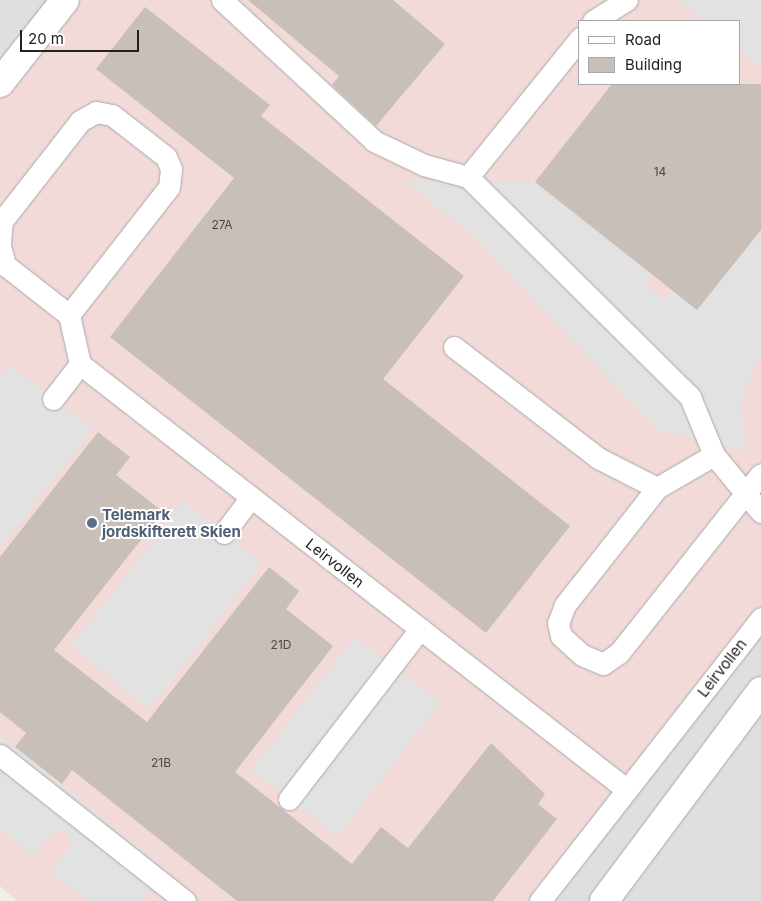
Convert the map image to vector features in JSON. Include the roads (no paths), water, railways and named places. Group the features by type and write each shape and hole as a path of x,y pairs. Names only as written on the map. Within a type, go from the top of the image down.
{"street":[{"path":"0,83 65,0"},
{"path":"604,901 761,691"}],"lane":[{"path":"222,0 374,141 424,165 468,177 690,397 714,455 743,495 761,512"},
{"path":"595,20 626,0"},
{"path":"468,177 578,40"},
{"path":"52,399 80,364 69,315 5,265 0,244 2,221 80,121 96,112 112,115 166,157 171,169 169,187 69,315"},
{"path":"454,347 598,458 657,488"},
{"name":"Leirvollen","path":"80,364 626,789"},
{"path":"714,455 657,488 565,605 558,623 561,636 582,655 603,664 619,653 761,474"},
{"path":"224,533 251,497"},
{"name":"Leirvollen","path":"540,901 761,618"},
{"path":"289,799 420,629"},
{"path":"0,755 185,901"}],"place":[{"name":"Telemark jordskifterett Skien","path":"92,523"}]}
